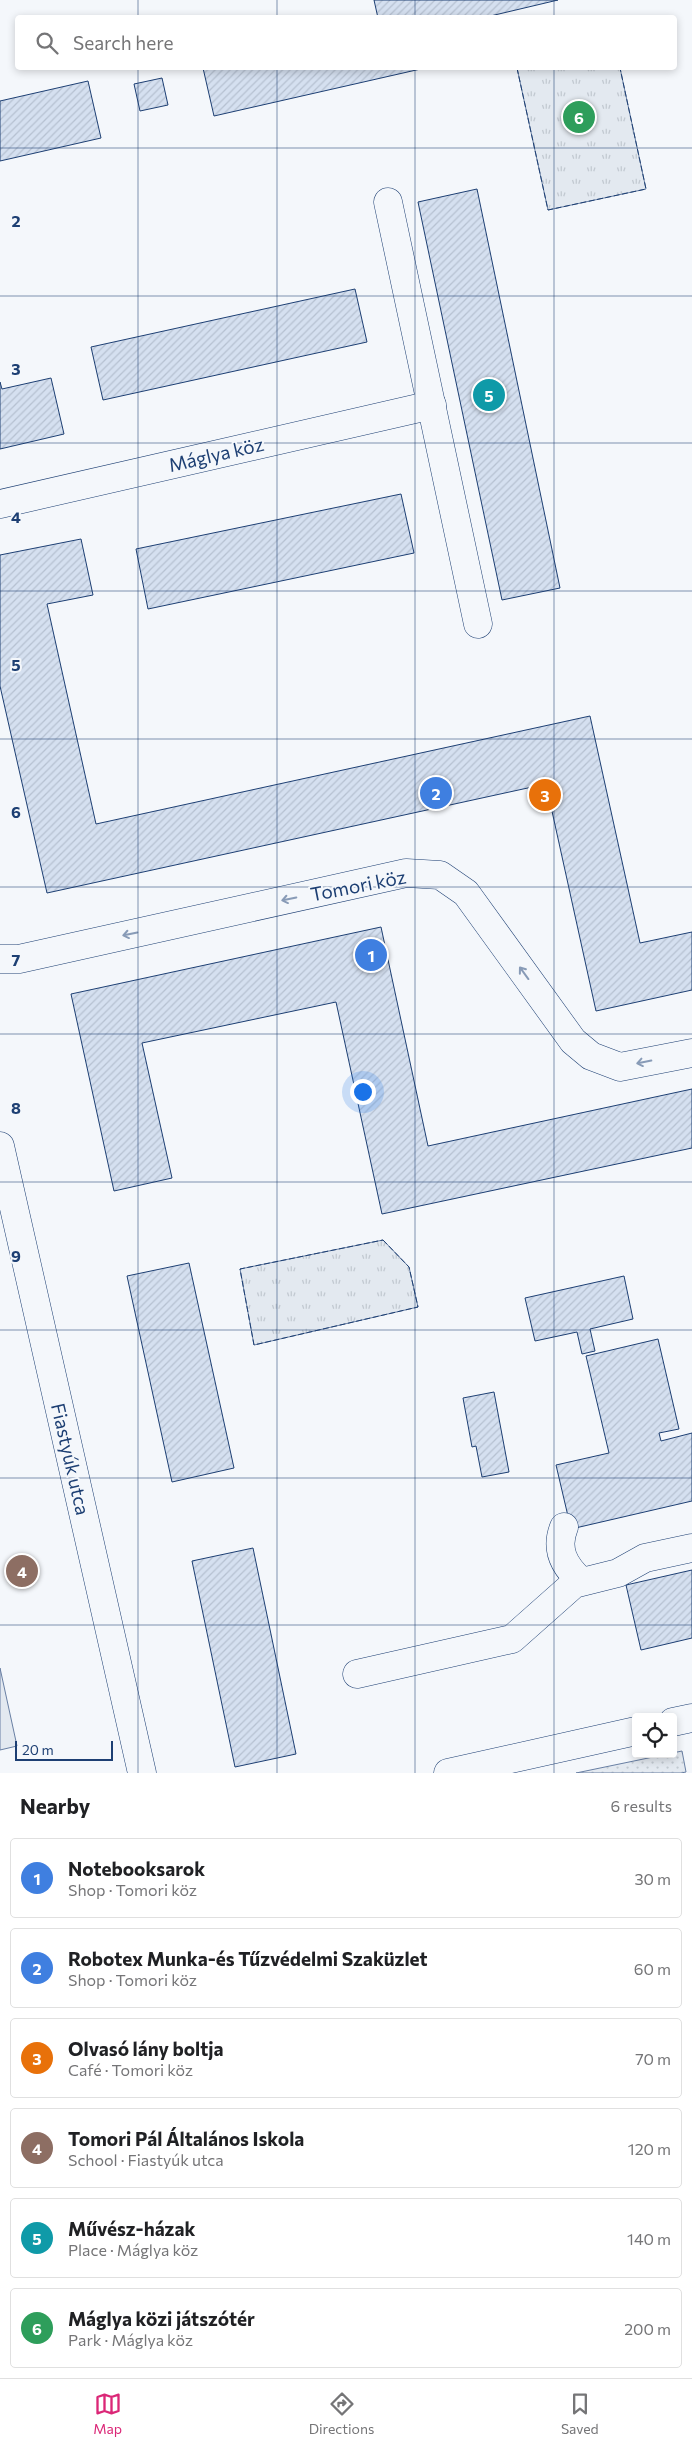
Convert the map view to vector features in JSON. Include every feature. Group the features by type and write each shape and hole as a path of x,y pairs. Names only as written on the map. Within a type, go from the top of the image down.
{"street":[{"path":"388,202 478,624"},
{"name":"Máglya köz","path":"0,504 432,405"},
{"name":"Tomori köz","path":"0,959 19,959 406,873 440,875 466,893 573,1041 591,1056 620,1067 692,1053"},
{"name":"Fiastyúk utca","path":"0,1146 142,1773"},
{"path":"564,1527 559,1539 562,1556 572,1573 580,1581"},
{"path":"357,1674 512,1638 574,1584 580,1581 618,1573 645,1558 692,1548"},
{"path":"677,1721 692,1718"},
{"path":"448,1773 632,1732"}],"green space":[{"path":"517,70 620,70 646,189 548,210"},
{"path":"383,1240 409,1267 418,1307 254,1345 240,1269"},
{"path":"0,1668 17,1746 0,1750"},
{"path":"682,1751 686,1772 576,1773 648,1758 677,1758 677,1752"}],"building":[{"path":"374,0 558,0 495,15 377,15"},
{"path":"203,70 416,70 214,116"},
{"path":"162,78 168,105 140,111 134,84"},
{"path":"88,81 101,138 0,161 0,101"},
{"path":"477,189 560,588 502,600 418,202"},
{"path":"355,289 367,342 103,400 91,347"},
{"path":"51,378 64,434 0,449 0,382 2,389"},
{"path":"401,494 414,553 148,609 136,549"},
{"path":"81,539 93,595 47,604 96,824 590,716 640,943 692,932 692,990 596,1011 546,784 47,893 0,686 0,555"},
{"path":"381,927 428,1146 692,1089 692,1148 382,1214 336,1002 142,1043 172,1178 114,1191 71,994"},
{"path":"189,1263 234,1468 172,1482 127,1276"},
{"path":"624,1276 633,1319 590,1329 595,1351 582,1354 577,1332 535,1341 525,1298"},
{"path":"658,1339 679,1429 659,1433 661,1441 692,1433 692,1501 571,1529 556,1465 609,1453 586,1356"},
{"path":"494,1392 509,1472 482,1477 476,1446 472,1447 463,1398"},
{"path":"253,1548 296,1754 235,1767 192,1561"},
{"path":"692,1570 692,1638 641,1650 626,1585"}],"fence":[{"path":"517,70 548,210 646,189 620,70"},
{"path":"383,1240 409,1267 418,1307 254,1345 240,1269 383,1240"}],"place":[{"name":"Máglya közi játszótér","path":"579,117"},
{"name":"Művész-házak","path":"489,395"},
{"name":"Robotex Munka-és Tűzvédelmi Szaküzlet","path":"436,793"},
{"name":"Olvasó lány boltja","path":"545,795"},
{"name":"Notebooksarok","path":"371,955"},
{"name":"Tomori Pál Általános Iskola","path":"22,1571"}]}
